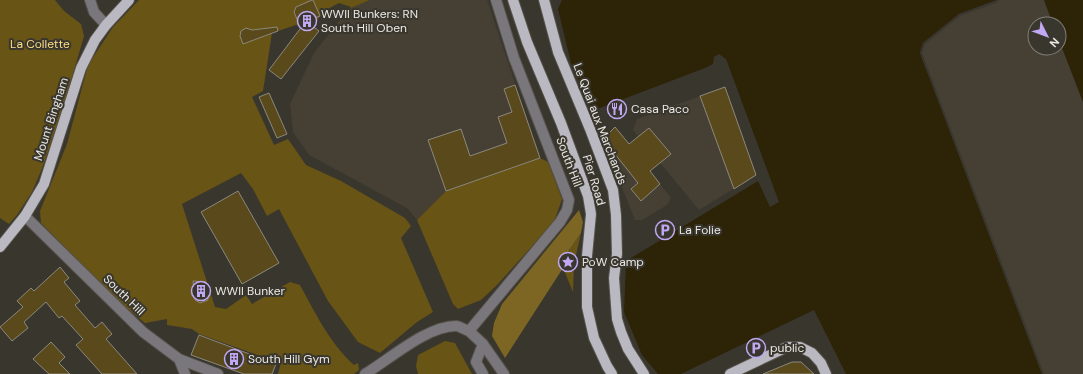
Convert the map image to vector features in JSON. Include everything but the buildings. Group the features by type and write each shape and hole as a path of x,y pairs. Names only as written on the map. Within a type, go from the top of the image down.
{"main road":[{"name":"Mount Bingham","path":"0,247 25,216 44,184 82,68 95,40 106,25 129,0"},
{"name":"Pier Road","path":"513,0 527,42 561,123 588,196 591,214 587,256 587,307 594,338 612,374"},
{"name":"Le Quai aux Marchands","path":"544,0 558,52 613,190 616,215 617,254 614,278 618,319 621,332 628,349 644,374"},
{"path":"730,374 787,347 800,347 812,353 821,363 826,374"}],"street":[{"path":"90,0 94,12 106,25"},
{"name":"South Hill","path":"469,331 560,222 567,210 569,200 514,58 496,0"},
{"name":"South Hill","path":"25,216 143,332 179,359 218,374"},
{"path":"366,374 402,349 434,331 459,326 469,331 483,344 504,374"},
{"path":"483,344 476,362 483,374"},
{"path":"179,359 186,374"}],"shaded area":[{"path":"370,0 487,0 540,158 446,191 417,220 407,208 309,155 293,132 290,104 314,53 351,8"},
{"path":"562,0 997,0 959,14 923,43 920,53 1042,374 846,374 814,310 681,374 658,374 642,355 624,312 626,261 758,181 770,207 779,202 726,59 719,54 714,57 713,64 705,68 592,111 571,63 558,9"},
{"path":"997,0 1044,0 1050,16 1027,16 1027,56 1065,56 1083,102 1083,374 1042,374 920,53 923,43 959,14"},
{"path":"1044,0 1083,0 1083,102 1065,56 1067,56 1067,16 1050,16"},
{"name":"La Folie","path":"725,87 756,175 699,210 633,130 637,119"},
{"name":"La Folie","path":"615,127 671,198 667,205 642,220 635,220 603,139"},
{"path":"579,210 583,222 581,233 562,260 563,268 505,358 492,336 494,323 502,304"}],"green space":[{"name":"La Collette","path":"0,0 55,0 64,11 81,24 84,36 61,116 41,171 32,192 17,215 9,224 0,218"},
{"path":"139,0 370,0 351,8 314,53 351,7 339,3 322,12 317,21 302,26 299,24 272,33 263,91 252,97 274,145 288,139 306,165 341,181 405,218 411,226 401,238 433,312 417,322 380,353 358,342 328,301 279,209 267,216 253,189 241,173 182,204 215,307 226,309 246,295 252,304 290,282 300,285 337,347 354,365 358,363 359,370 354,374 278,374 281,362 274,361 199,334 192,329 167,325 167,319 145,323 114,298 41,223 40,211 67,144 88,65 113,27"},
{"path":"540,158 548,162 562,199 554,222 497,285 481,300 458,309 453,304 417,220 446,191"},
{"path":"581,233 574,264 573,292 563,268 562,260"},
{"path":"445,341 455,343 472,374 418,374 416,366 418,355"}],"pier":[{"path":"999,0 998,2 960,16 925,44 922,53 1044,374 1042,374 920,53 923,43 959,14"}],"place":[{"name":"WWII Bunkers: RN South Hill Oben","path":"307,21"},
{"name":"Casa Paco","path":"617,109"},
{"name":"La Folie","path":"665,230"},
{"name":"PoW Camp","path":"568,262"},
{"name":"WWII Bunker","path":"201,291"},
{"name":"public","path":"756,348"},
{"name":"South Hill Gym","path":"234,359"}]}
